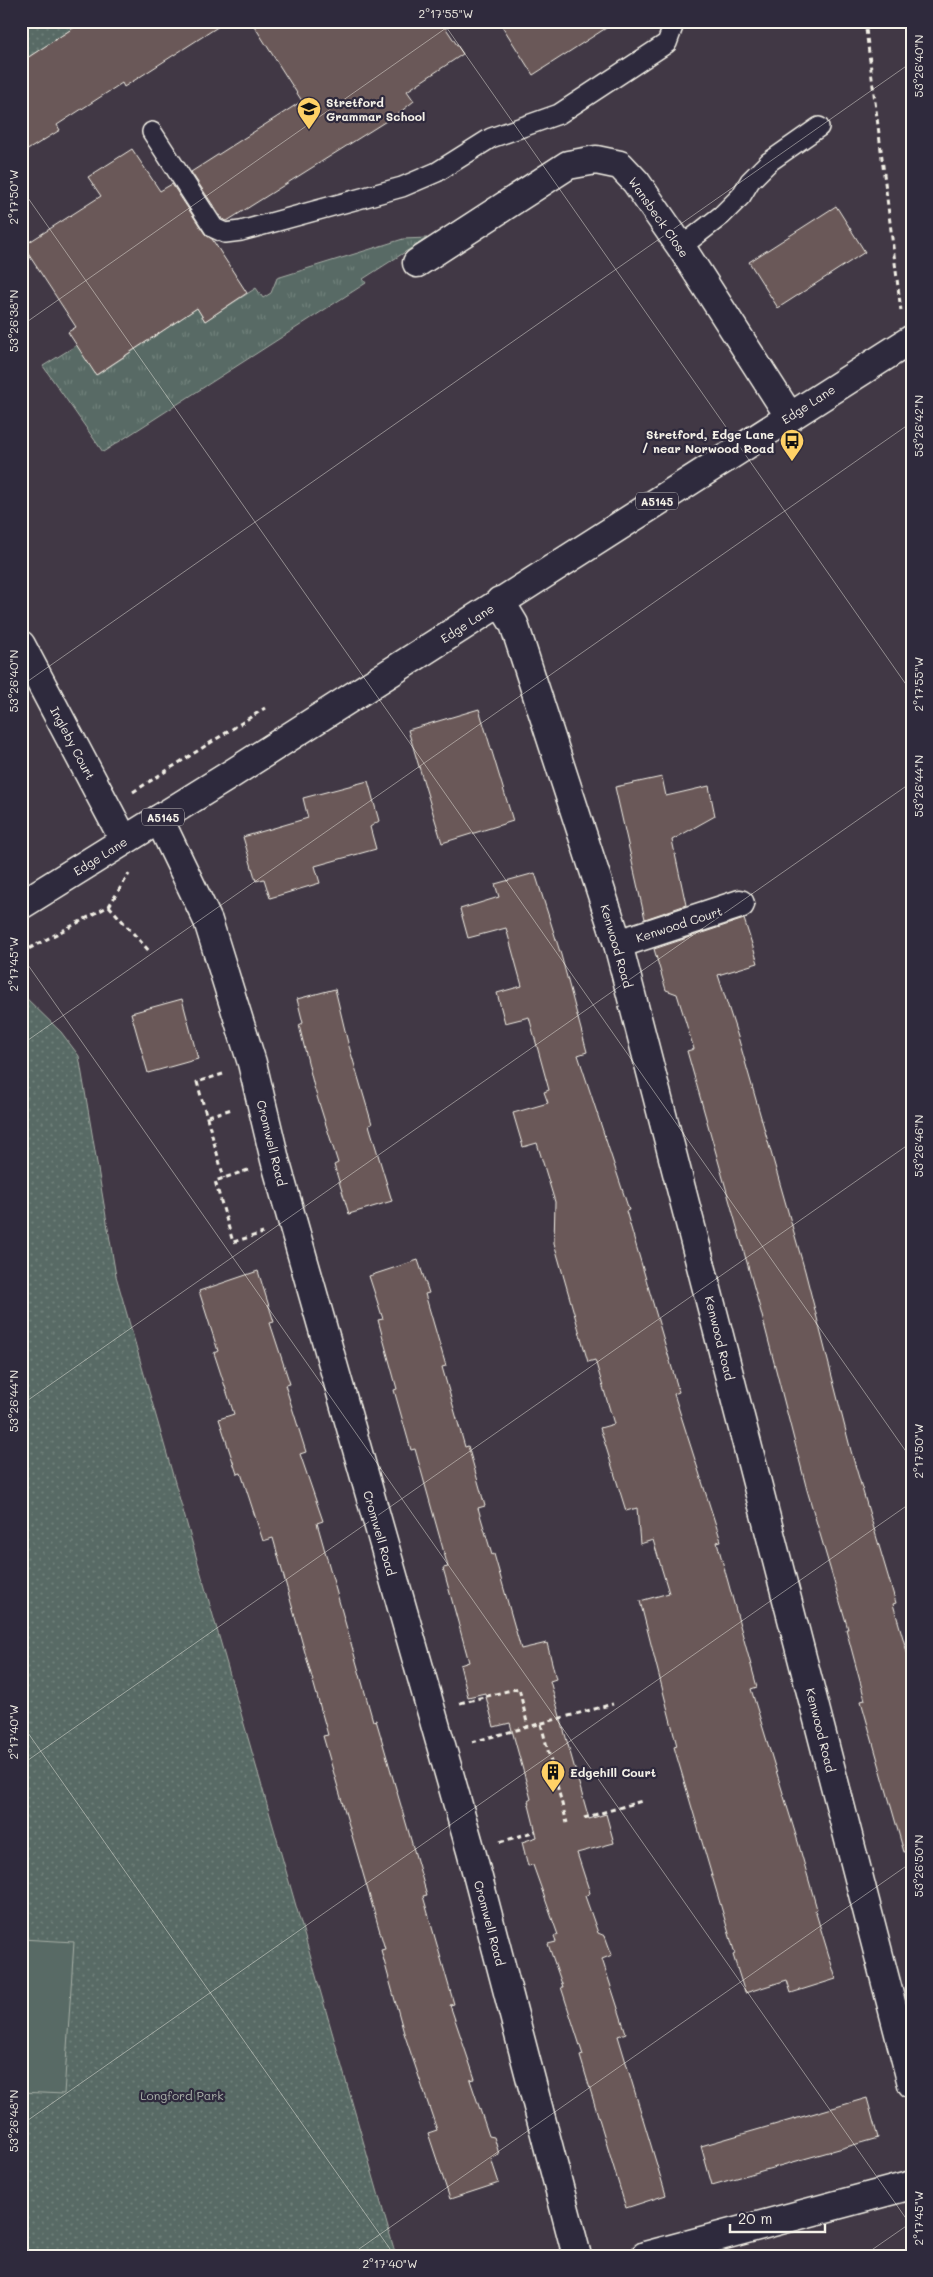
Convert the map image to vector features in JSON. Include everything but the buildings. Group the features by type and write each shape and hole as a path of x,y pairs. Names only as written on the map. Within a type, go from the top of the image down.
{"main road":[{"name":"Wansbeck Close","path":"417,263 568,165 596,160 620,165 636,182 681,247 790,417"},
{"name":"Edge Lane","path":"21,905 790,417 909,345"},
{"name":"Kenwood Road","path":"500,601 514,624 618,944 912,2084"},
{"name":"Ingleby Court","path":"21,645 124,840"},
{"name":"Cromwell Road","path":"159,819 208,921 252,1064 275,1160 471,1851 576,2256"},
{"name":"Kenwood Court","path":"618,944 740,904"},
{"path":"645,2256 707,2248 912,2185"}],"lane":[{"path":"152,132 214,228 225,233 241,231 402,187 436,172 491,138 559,114 667,43 675,21"},
{"path":"681,247 722,215 740,196 750,181 769,162 819,127"}],"path":[{"path":"865,21 909,345"},
{"path":"107,808 265,708"},
{"path":"21,953 109,906 130,873 135,870"},
{"path":"109,906 149,951"},
{"path":"197,1082 224,1178"},
{"path":"233,1242 214,1181 275,1160"},
{"path":"430,1710 518,1688 528,1727"},
{"path":"442,1750 613,1704"},
{"path":"541,1724 567,1823"},
{"path":"584,1818 642,1801"},
{"path":"471,1851 536,1831"}],"green space":[{"path":"21,21 84,21 21,62"},
{"path":"427,238 363,279 366,283 103,452 43,366 77,345 97,375 197,308 205,321 256,288 263,298 271,293 277,278 403,239"},
{"name":"Longford Park","path":"21,993 61,1032 79,1056 116,1276 396,2256 21,2256"},
{"path":"21,1939 74,1942 64,2094 21,2092"}],"place":[{"name":"Stretford Grammar School","path":"309,130"},
{"name":"Stretford, Edge Lane / near Norwood Road","path":"792,462"},
{"name":"Edgehill Court","path":"553,1793"}]}
